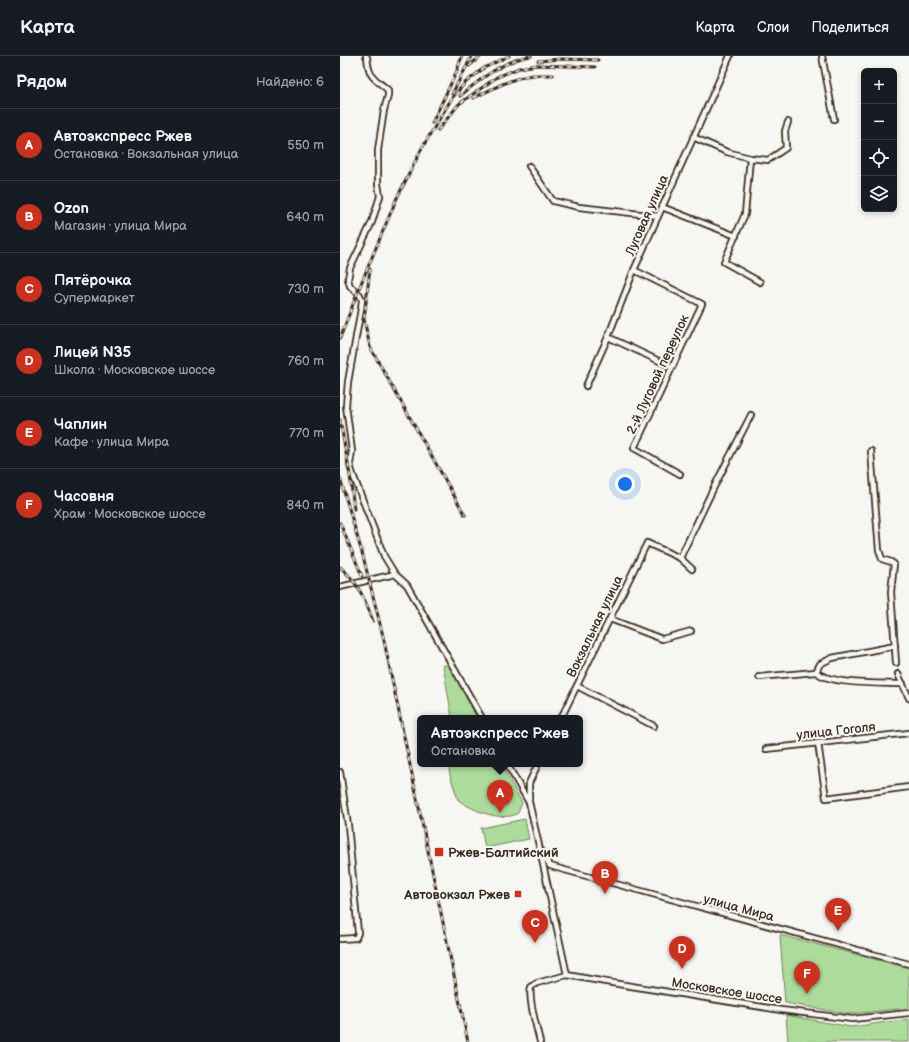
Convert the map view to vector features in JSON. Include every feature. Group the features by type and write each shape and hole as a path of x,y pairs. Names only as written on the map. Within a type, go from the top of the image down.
{"street":[{"path":"366,56 368,57 368,68 371,76 388,90 388,96 384,110 378,150 378,184 380,196 372,222 350,268 348,279 350,286 357,292 362,300 348,382 346,406 352,451 350,464 384,556 395,574 407,584 480,715"},
{"name":"Луговая улица","path":"586,386 608,337 634,270 730,56"},
{"path":"822,56 834,119"},
{"path":"693,137 727,152 750,158 768,160 786,148 785,130 788,122"},
{"path":"750,158 745,214 724,262 760,282"},
{"path":"529,166 553,201 579,207 658,216"},
{"path":"662,207 736,236"},
{"name":"2-й Луговой переулок","path":"634,270 702,304 634,448 680,474"},
{"path":"608,337 672,367"},
{"path":"692,569 680,558 751,415"},
{"path":"871,451 879,550 882,559 894,564 891,592 896,663"},
{"name":"Вокзальная улица","path":"562,715 647,543 680,558"},
{"path":"340,587 395,574"},
{"path":"610,620 662,639 691,631"},
{"path":"816,672 820,664 832,658 895,646"},
{"path":"759,677 816,672 820,676 844,681 902,684"},
{"path":"898,674 909,698"},
{"path":"577,686 654,726"},
{"name":"улица Гоголя","path":"766,749 909,733"},
{"path":"818,743 826,798 909,787"},
{"path":"509,767 529,802"},
{"path":"537,767 529,783 529,802 567,975 537,983 531,988 530,995 540,1042"},
{"path":"340,772 348,825 358,933 356,938 340,939"},
{"path":"540,850 550,866 564,870"},
{"path":"546,877 550,869 564,870"},
{"name":"улица Мира","path":"564,870 909,964"},
{"name":"Московское шоссе","path":"567,975 781,1010 852,1019 909,1012"}],"green space":[{"path":"443,665 449,665 475,715 451,715"},
{"path":"449,767 503,767 522,803 518,813 503,817 490,815 469,807 458,800"},
{"path":"525,819 529,839 485,848 481,828"},
{"path":"780,935 909,968 909,1008 849,1014 785,1003"},
{"path":"786,1015 851,1027 909,1019 909,1042 788,1042"}],"railway":[{"path":"432,123 456,73 462,56"},
{"path":"452,94 472,56"},
{"path":"469,66 481,56"},
{"path":"340,338 396,200 422,148 452,98 465,83 484,68 509,56"},
{"path":"460,96 484,77 502,66 521,58 531,56"},
{"path":"538,61 560,59 598,60"},
{"path":"438,130 459,104 497,77 519,68 537,65 595,67"},
{"path":"474,98 518,78 534,75 553,75"},
{"path":"370,269 364,319 370,347 465,515"},
{"path":"340,420 350,475 354,509"},
{"path":"340,478 363,556 383,636 468,1042"},
{"path":"340,523 362,576"},
{"path":"340,567 356,585 373,621"}],"place":[{"name":"Автоэкспресс Ржев","path":"500,813"},
{"name":"Ржев-Балтийский","path":"439,852"},
{"name":"Автовокзал Ржев","path":"518,894"},
{"name":"Ozon","path":"605,894"},
{"name":"Чаплин","path":"838,931"},
{"name":"Пятёрочка","path":"535,943"},
{"name":"Лицей N35","path":"682,969"},
{"name":"Часовня","path":"807,994"}]}
